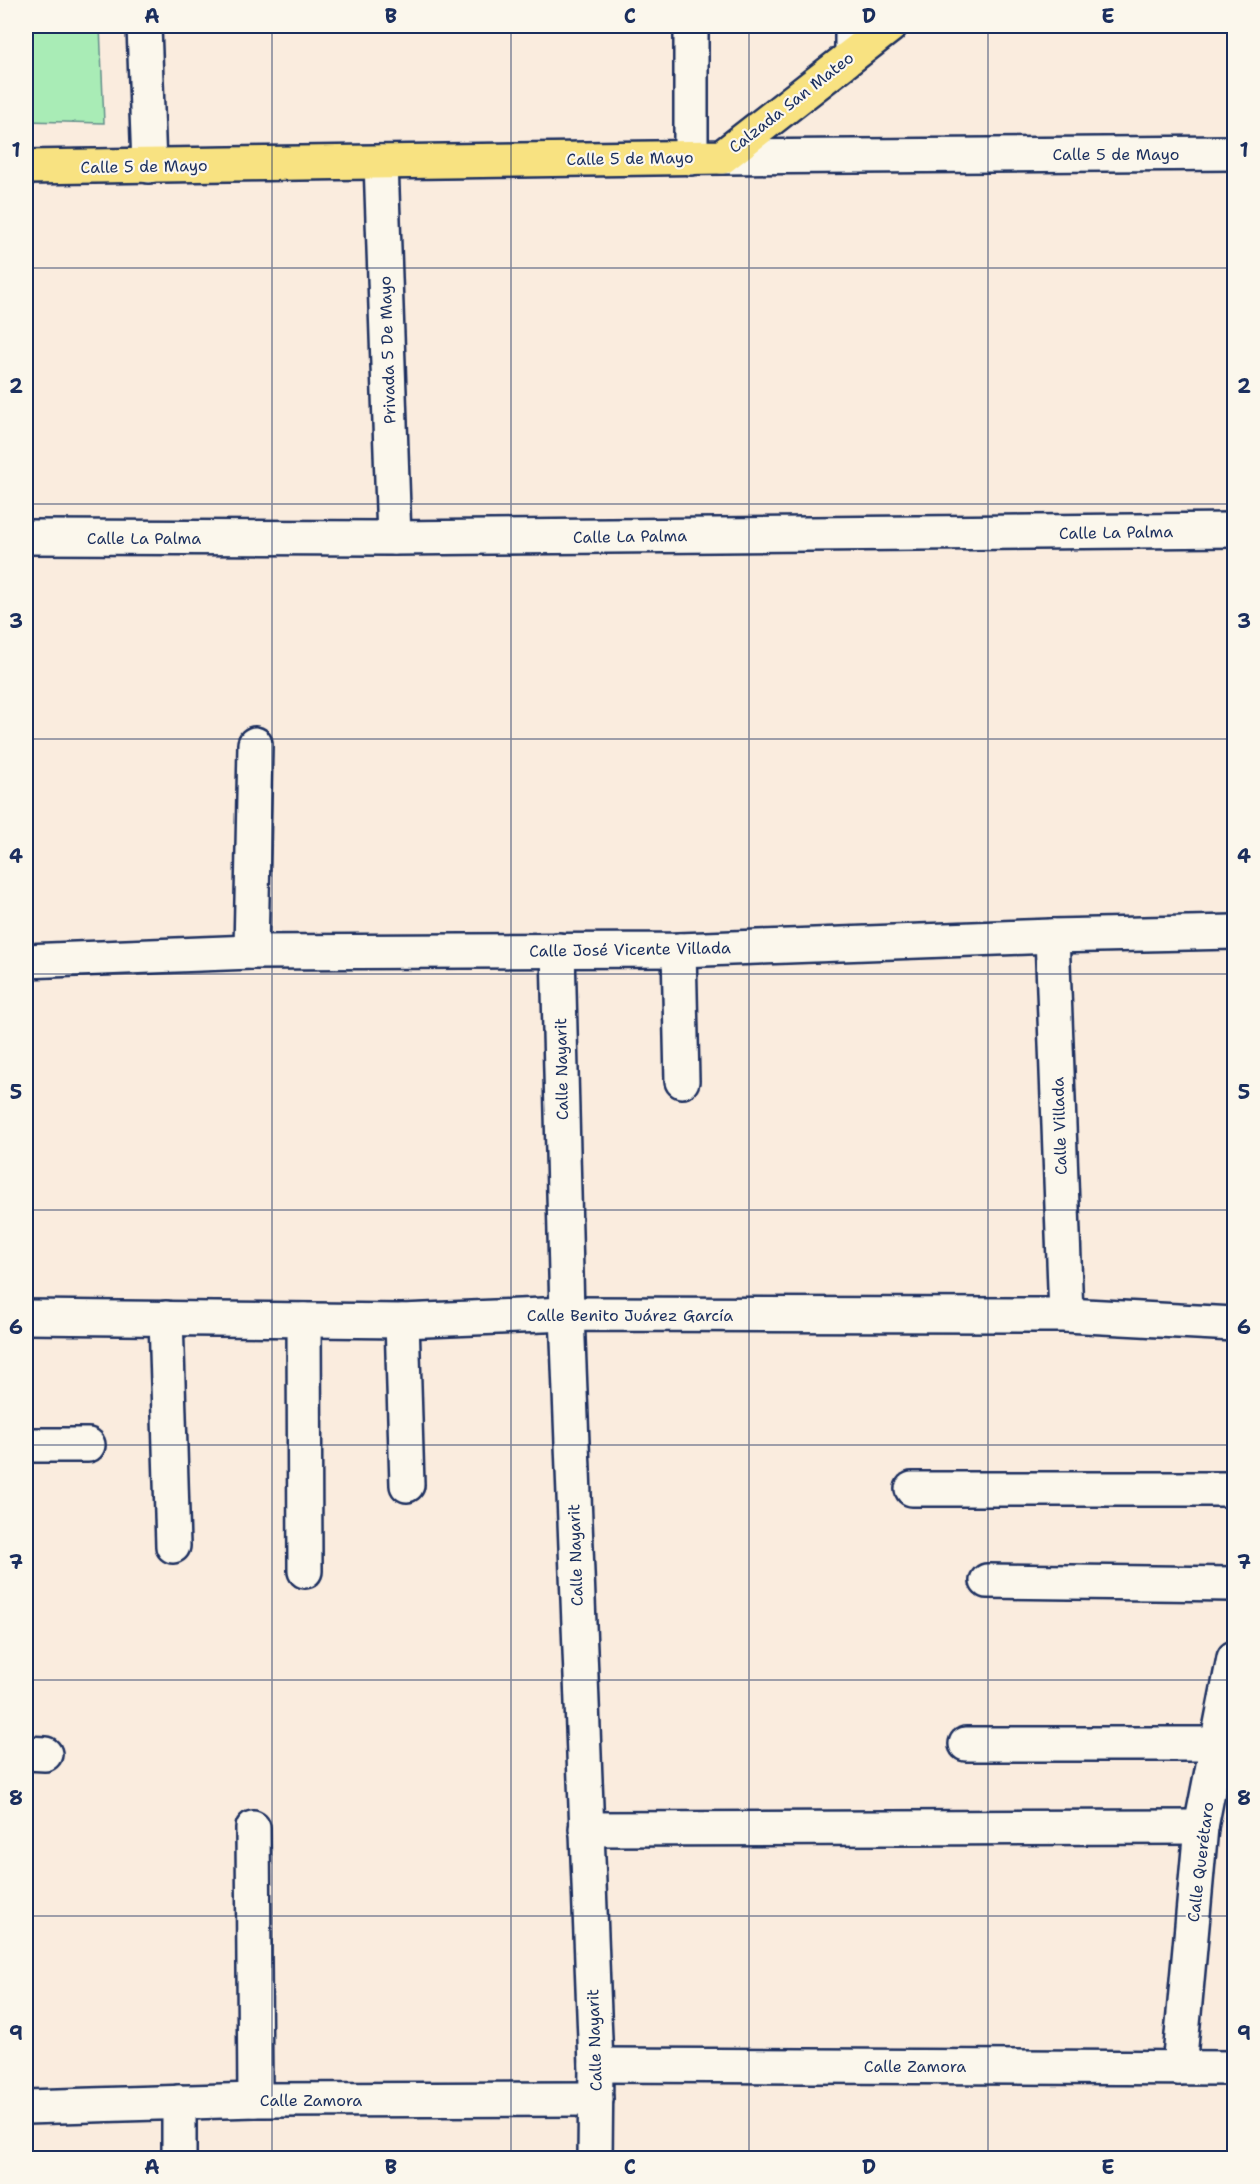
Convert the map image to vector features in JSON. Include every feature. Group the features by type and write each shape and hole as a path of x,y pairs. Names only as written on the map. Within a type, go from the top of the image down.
{"main road":[{"name":"Calzada San Mateo","path":"706,157 852,40 890,26"},
{"name":"Calle 5 de Mayo","path":"26,167 706,157"}],"street":[{"path":"144,26 149,165"},
{"path":"691,26 706,157"},
{"name":"Calle 5 de Mayo","path":"706,157 1234,153"},
{"name":"Privada 5 De Mayo","path":"381,162 394,538"},
{"name":"Calle La Palma","path":"26,537 394,538 1234,530"},
{"path":"251,952 255,744"},
{"name":"Calle José Vicente Villada","path":"26,961 251,952 678,950 1052,936 1234,932"},
{"name":"Calle Villada","path":"1052,936 1066,1315"},
{"name":"Calle Nayarit","path":"558,950 567,1314 585,1829 596,2065 595,2158"},
{"path":"678,950 682,1081"},
{"name":"Calle Benito Juárez García","path":"26,1317 402,1321 567,1314 1066,1315 1234,1324"},
{"path":"166,1318 173,1546"},
{"path":"304,1320 305,1571"},
{"path":"402,1321 406,1485"},
{"path":"26,1445 88,1445"},
{"path":"912,1489 1234,1489"},
{"path":"987,1581 1234,1584"},
{"name":"Calle Querétaro","path":"1179,2068 1202,1827 1234,1658"},
{"path":"966,1744 1218,1744"},
{"path":"585,1829 1202,1827"},
{"path":"253,1828 255,2100"},
{"name":"Calle Zamora","path":"596,2065 1234,2068"},
{"name":"Calle Zamora","path":"26,2107 255,2100 596,2099"},
{"path":"179,2102 179,2158"}],"green space":[{"path":"26,26 100,26 104,123 26,121"}]}
